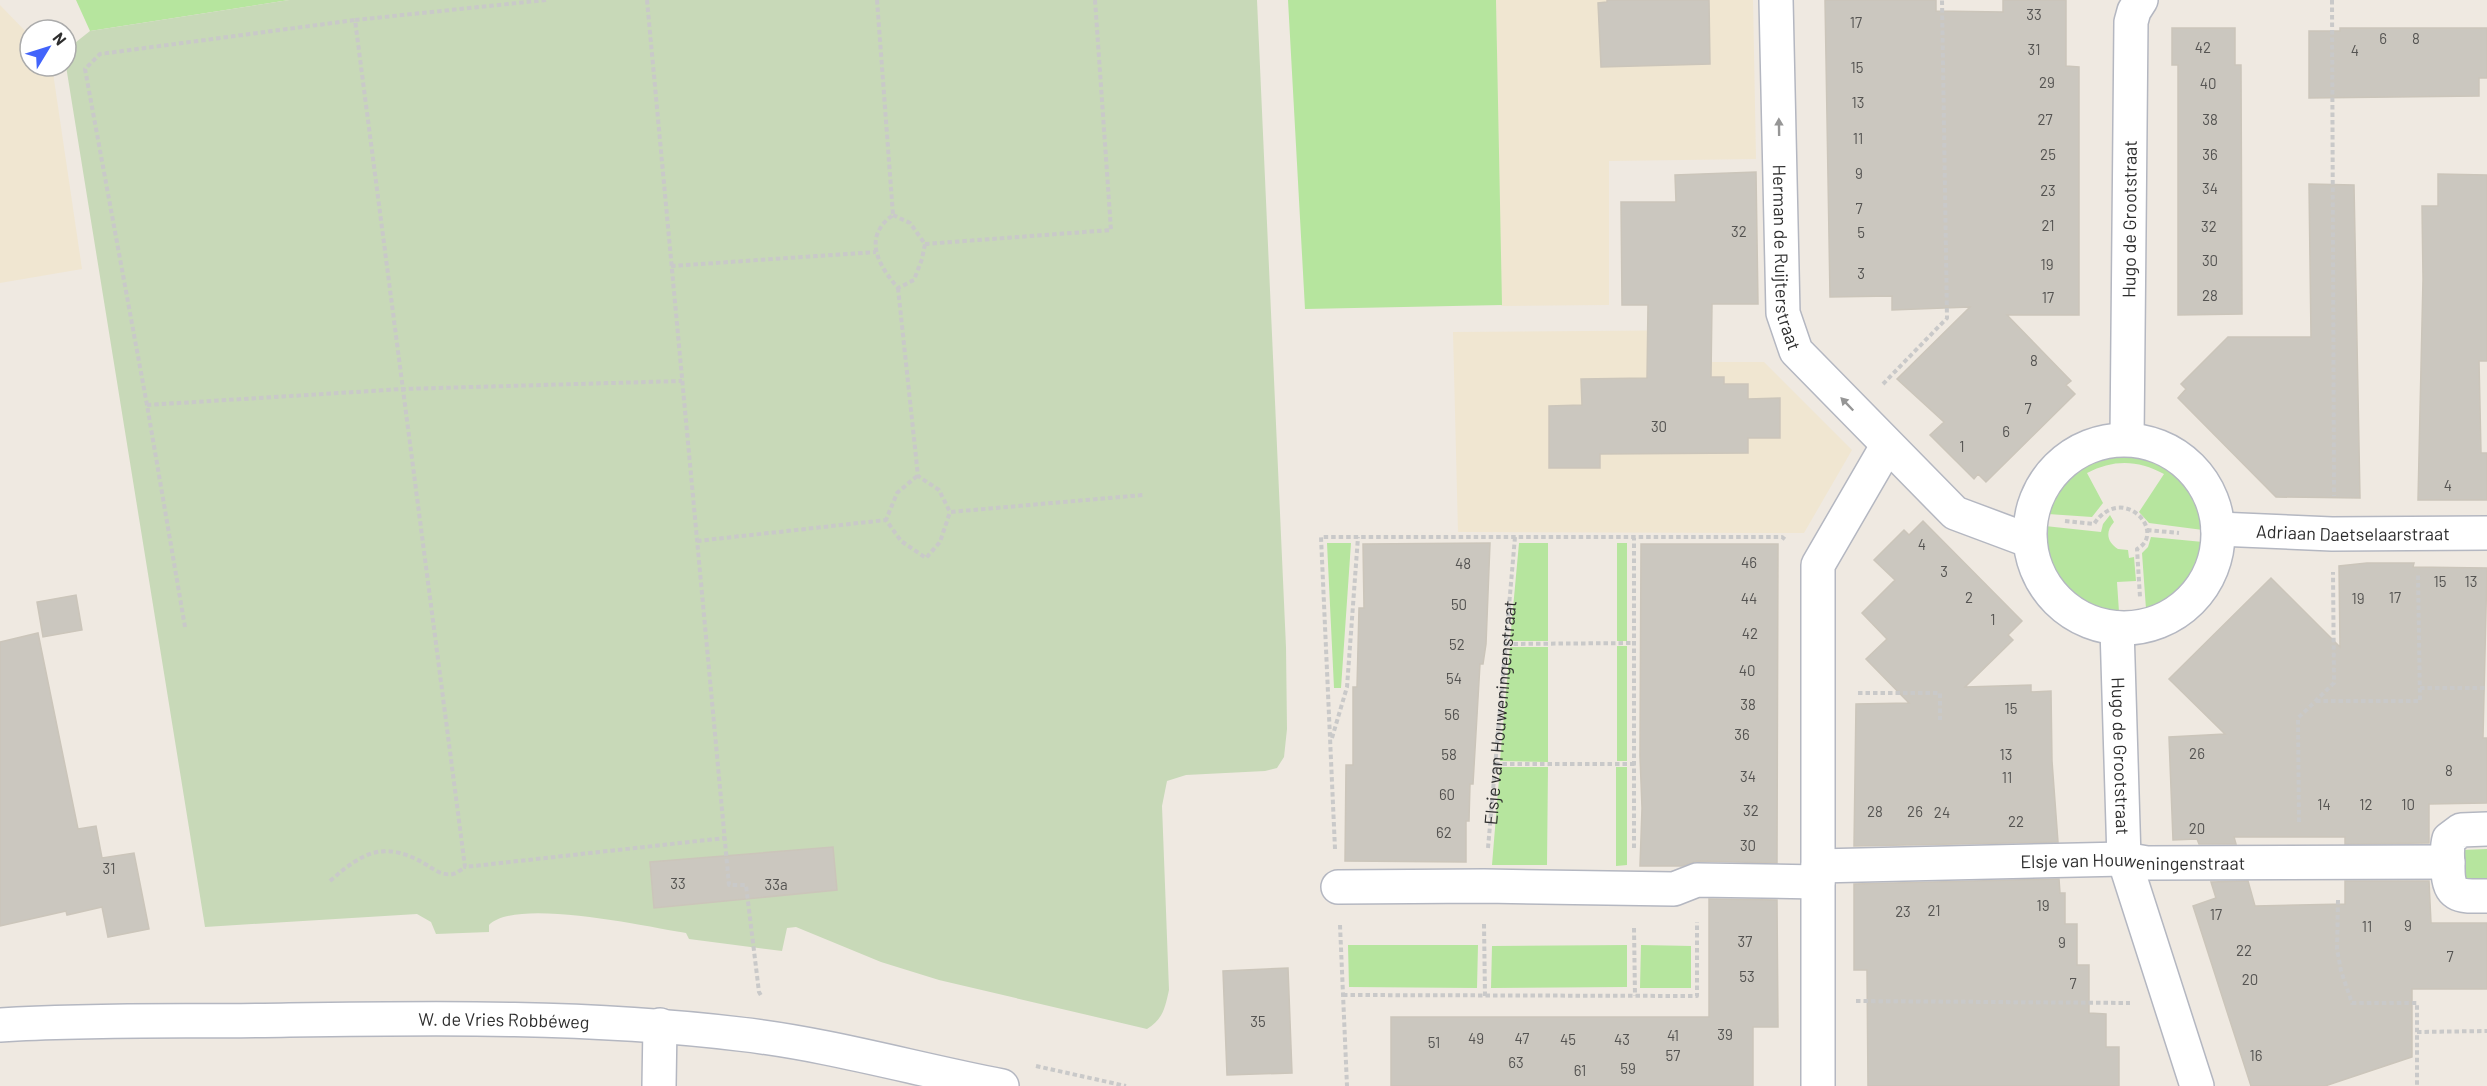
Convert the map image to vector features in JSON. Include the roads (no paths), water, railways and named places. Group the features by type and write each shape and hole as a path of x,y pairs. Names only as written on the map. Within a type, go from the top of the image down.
{"street":[{"name":"Herman de Ruijterstraat","path":"1776,0 1783,313 1796,351 1955,513 2030,530"},
{"name":"Hugo de Grootstraat","path":"2127,439 2130,22 2133,11 2141,0"},
{"path":"2127,439 2154,444 2180,457 2200,477 2213,502 2218,529 2215,561 2201,589 2178,612 2130,627 2091,623 2067,610 2048,591 2035,567 2030,530 2032,510 2045,480 2067,458 2095,443 2127,439"},
{"path":"1818,1086 1818,565 1887,446"},
{"name":"Adriaan Daetselaarstraat","path":"2218,529 2332,534 2487,533"},
{"name":"Hugo de Grootstraat","path":"2130,627 2124,859 2197,1086"},
{"path":"2487,829 2461,830 2452,835 2447,846 2448,880 2454,892 2461,896 2487,896"},
{"name":"Elsje van Houweningenstraat","path":"1338,887 1484,886 1674,889 1697,880 2124,859 2147,863 2448,862"},
{"name":"W. de Vries Robbéweg","path":"0,1025 425,1019 539,1020 660,1025 742,1034 841,1049 999,1079"},
{"path":"659,1086 660,1025"}]}
